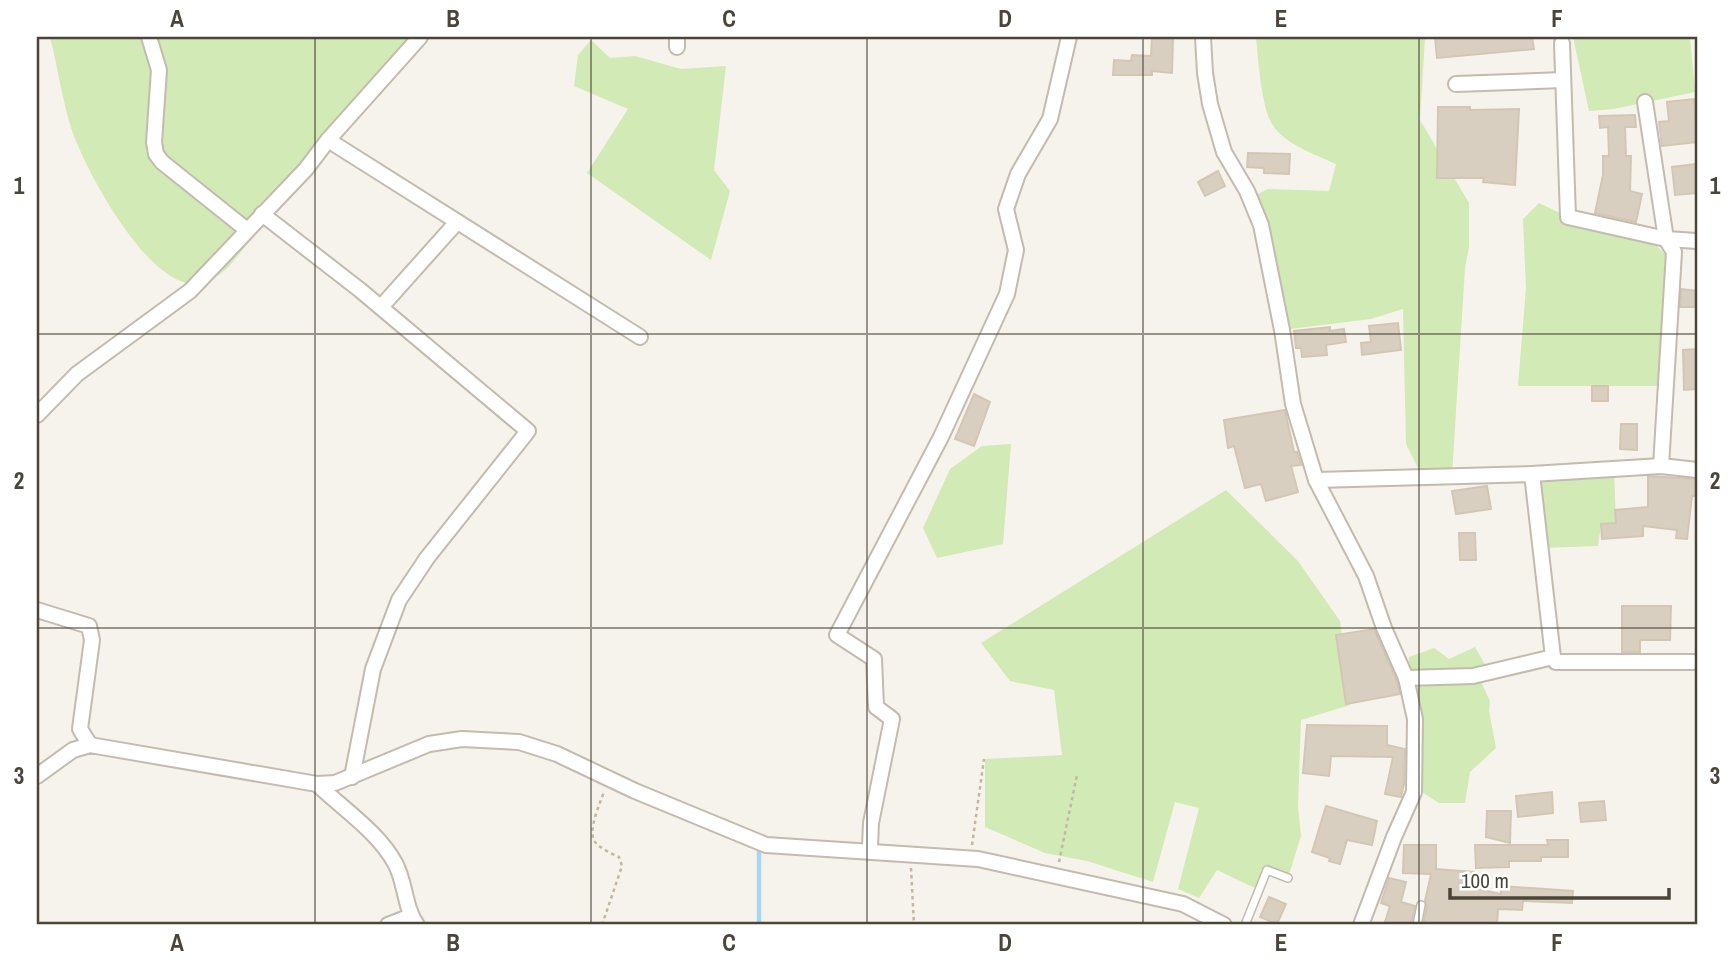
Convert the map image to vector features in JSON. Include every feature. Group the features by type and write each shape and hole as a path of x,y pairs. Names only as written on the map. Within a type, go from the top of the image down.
{"street":[{"path":"149,37 159,69 154,142 156,153 172,170 247,230"},
{"path":"37,415 77,374 190,291 306,169 328,140 420,37"},
{"path":"868,851 892,719 876,707 874,659 837,635 941,438 1007,294 1016,250 1006,208 1018,174 1050,119 1069,37"},
{"path":"1203,37 1210,104 1224,152 1247,191 1261,225 1282,330 1293,404 1316,480 1366,576 1384,628 1406,678 1415,719 1415,792 1394,837 1361,925"},
{"path":"1562,43 1568,217 1666,239 1697,241"},
{"path":"1455,84 1563,80"},
{"path":"1645,102 1666,239 1674,252 1661,466"},
{"path":"328,140 640,337"},
{"path":"262,214 381,307 528,431 426,558 399,600 373,669 352,777"},
{"path":"381,307 457,222"},
{"path":"1316,480 1532,474 1661,466 1697,470"},
{"path":"1532,474 1553,657 1556,662 1697,662"},
{"path":"37,610 89,626 92,640 80,729 90,745"},
{"path":"1406,678 1473,676 1553,657"},
{"path":"37,776 73,750 90,745 317,784 335,783 429,744 462,739 519,742 557,754 609,779 766,845 970,858 1183,904 1224,925"},
{"path":"317,784 375,837 396,864 414,921 388,925"}],"lane":[{"path":"1245,925 1267,870 1288,878"},
{"path":"1416,925 1421,905"}],"path":[{"path":"970,858 984,759"},
{"path":"1056,875 1077,775"},
{"path":"602,925 622,866 619,858 596,844 593,838 596,817 609,779"},
{"path":"911,854 914,925"}],"green space":[{"path":"50,37 412,37 232,263 216,277 196,284 178,280 141,250 94,180 72,129"},
{"path":"1256,37 1425,37 1420,120 1469,203 1469,247 1465,268 1452,475 1422,476 1406,444 1403,309 1371,319 1282,330 1261,225 1258,194 1268,189 1329,191 1336,164 1298,147 1274,127 1264,100"},
{"path":"1573,37 1690,37 1695,92 1614,109 1589,111"},
{"path":"591,40 610,58 635,56 681,69 726,66 714,170 730,191 711,260 587,173 628,109 574,86 578,55"},
{"path":"1539,203 1568,217 1636,226 1670,259 1658,386 1518,386 1526,288 1523,219"},
{"path":"1011,444 1003,544 937,558 923,528 950,469 982,446"},
{"path":"1614,468 1616,523 1601,525 1598,546 1541,548 1532,480"},
{"path":"1226,490 1298,561 1340,621 1350,705 1301,720 1298,806 1301,836 1288,878 1267,870 1259,890 1217,870 1199,898 1178,889 1199,808 1175,802 1153,882 1087,861 1045,853 985,827 985,759 1062,755 1054,690 1010,681 981,643"},
{"path":"1475,647 1487,668 1478,675 1490,701 1489,711 1496,748 1470,772 1465,803 1439,803 1414,787 1406,678 1409,657 1434,648 1449,659"}],"building":[{"path":"1152,37 1173,37 1172,73 1152,71 1152,75 1113,75 1114,60 1131,61 1132,55 1151,56"},
{"path":"1435,37 1532,37 1534,49 1437,58"},
{"path":"1694,99 1697,142 1662,146 1659,122 1669,121 1667,102"},
{"path":"1438,107 1470,107 1470,110 1519,109 1515,185 1483,182 1484,178 1437,178"},
{"path":"1635,115 1636,127 1625,127 1626,156 1631,156 1630,191 1642,194 1636,222 1595,213 1603,175 1603,156 1609,156 1608,127 1600,128 1599,116"},
{"path":"1248,153 1290,154 1289,174 1264,173 1264,168 1247,167"},
{"path":"1697,164 1697,193 1675,195 1672,167"},
{"path":"1218,171 1225,186 1205,196 1198,182"},
{"path":"1681,289 1697,291 1697,307 1680,307"},
{"path":"1398,323 1401,350 1362,355 1361,343 1371,342 1369,326"},
{"path":"1330,327 1330,331 1344,329 1346,342 1326,345 1327,355 1302,357 1301,348 1296,348 1294,331"},
{"path":"1697,349 1697,389 1684,390 1683,350"},
{"path":"1592,386 1608,386 1608,401 1592,401"},
{"path":"974,394 990,402 974,446 955,439"},
{"path":"1285,410 1294,452 1297,452 1301,465 1291,466 1298,492 1266,501 1261,484 1245,488 1234,446 1228,448 1224,420"},
{"path":"1621,424 1637,424 1637,450 1620,449"},
{"path":"1648,476 1697,479 1697,496 1692,496 1687,539 1676,538 1677,530 1643,526 1643,536 1602,539 1601,524 1616,523 1615,510 1648,507"},
{"path":"1487,486 1491,509 1456,514 1452,491"},
{"path":"1459,533 1475,533 1476,560 1460,560"},
{"path":"1622,606 1671,606 1670,640 1640,640 1640,652 1622,652"},
{"path":"1374,629 1400,694 1346,704 1336,635"},
{"path":"1307,725 1387,726 1387,745 1405,749 1401,797 1385,794 1393,757 1331,756 1329,776 1303,773"},
{"path":"1552,792 1553,813 1518,817 1516,796"},
{"path":"1604,801 1606,820 1581,822 1579,803"},
{"path":"1326,806 1377,821 1372,845 1347,840 1340,864 1312,852"},
{"path":"1487,811 1511,811 1510,843 1486,837"},
{"path":"1547,840 1568,840 1568,857 1541,857 1541,861 1509,861 1509,867 1476,868 1475,845 1548,845"},
{"path":"1404,845 1436,845 1436,869 1474,872 1473,888 1501,894 1501,886 1573,891 1572,903 1523,901 1522,910 1498,909 1497,925 1423,925 1431,874 1403,873"},
{"path":"1389,878 1406,882 1401,902 1415,906 1411,925 1384,925 1390,906 1381,903"},
{"path":"1269,897 1286,904 1277,924 1260,917"}],"waterway":[{"path":"759,851 759,925"}]}
